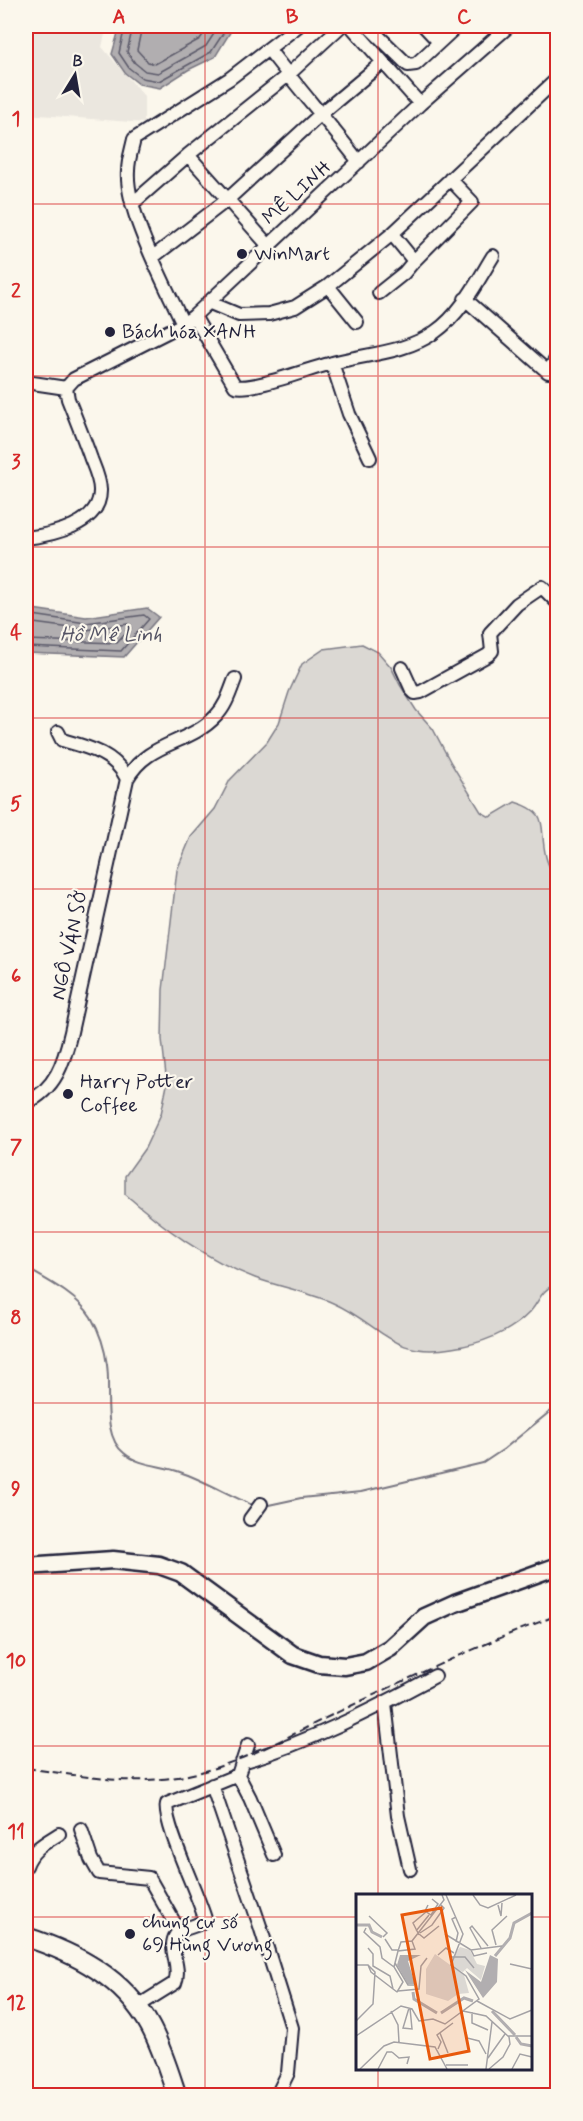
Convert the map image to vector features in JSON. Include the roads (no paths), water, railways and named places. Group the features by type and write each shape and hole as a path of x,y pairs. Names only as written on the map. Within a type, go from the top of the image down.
{"highway":[{"path":"26,1937 63,1950 93,1966 138,2006 151,2027 177,2096"}],"main road":[{"path":"26,1566 113,1560 159,1565 181,1573 293,1655 320,1664 345,1666 366,1662 390,1648 424,1617 455,1603 558,1566"}],"street":[{"path":"298,26 229,79 134,139 128,171 132,204 153,257 189,320 232,383 239,387 251,386 332,363 395,349 433,334 445,324 465,299 493,256"},
{"path":"132,204 188,155 288,75 341,26"},
{"path":"351,26 420,104"},
{"path":"368,26 408,65 416,64 457,26"},
{"path":"424,26 439,42"},
{"name":"MÊ LINH","path":"66,388 86,371 189,320 420,104 509,26"},
{"path":"269,50 360,162"},
{"path":"153,257 227,200 322,113 383,62"},
{"path":"208,302 239,315 269,314 295,307 328,286 392,234 558,78"},
{"path":"188,155 268,245"},
{"path":"379,293 404,273 472,202 450,179"},
{"path":"392,234 414,261"},
{"path":"328,286 357,322"},
{"path":"465,299 549,372 558,356"},
{"path":"332,363 349,414 370,458"},
{"path":"26,382 66,388 68,399 98,477 100,490 95,507 77,524 64,531 26,538"},
{"path":"402,668 412,690 421,693 488,655 492,651 490,633 517,604 542,587 558,603"},
{"name":"NGÔ VĂN SỞ","path":"26,1103 49,1088 62,1066 72,1032 126,779 138,761 147,754 201,728 216,717 227,701 235,679"},
{"path":"58,732 62,740 97,752 117,763 126,779"},
{"path":"250,1519 261,1504"},
{"path":"242,1762 277,1752 315,1737 435,1676"},
{"path":"385,1703 398,1816 410,1869"},
{"path":"248,1745 238,1775 274,1855"},
{"path":"138,2006 175,1983 177,1972 172,1942 179,1931 201,1923 205,1919 166,1806 169,1802 238,1775"},
{"path":"212,1785 261,1926 292,2028 288,2073 277,2095"},
{"path":"81,1829 91,1859 99,1873 149,1878 179,1931"},
{"path":"26,1866 31,1853 59,1834"}],"water":[{"path":"120,26 234,26 215,57 188,70 160,88 139,84 125,73 112,54"},
{"name":"Hồ Mê Linh","path":"26,608 86,617 147,608 159,617 124,657 26,653"}],"waterway":[{"path":"26,1268 70,1295 85,1309 94,1322 106,1359 108,1412 112,1435 124,1453 151,1465 190,1476 255,1506"},
{"path":"264,1506 301,1498 361,1492 483,1463 558,1405"}],"railway":[{"path":"26,1768 93,1778 127,1780 161,1779 206,1771 250,1755 445,1662 558,1615"}],"place":[{"name":"WinMart","path":"242,254"},
{"name":"Bách hóa XANH","path":"110,332"},
{"name":"Harry Potter Coffee","path":"68,1094"},
{"name":"chung cư số 69 Hùng Vương","path":"130,1934"}]}
